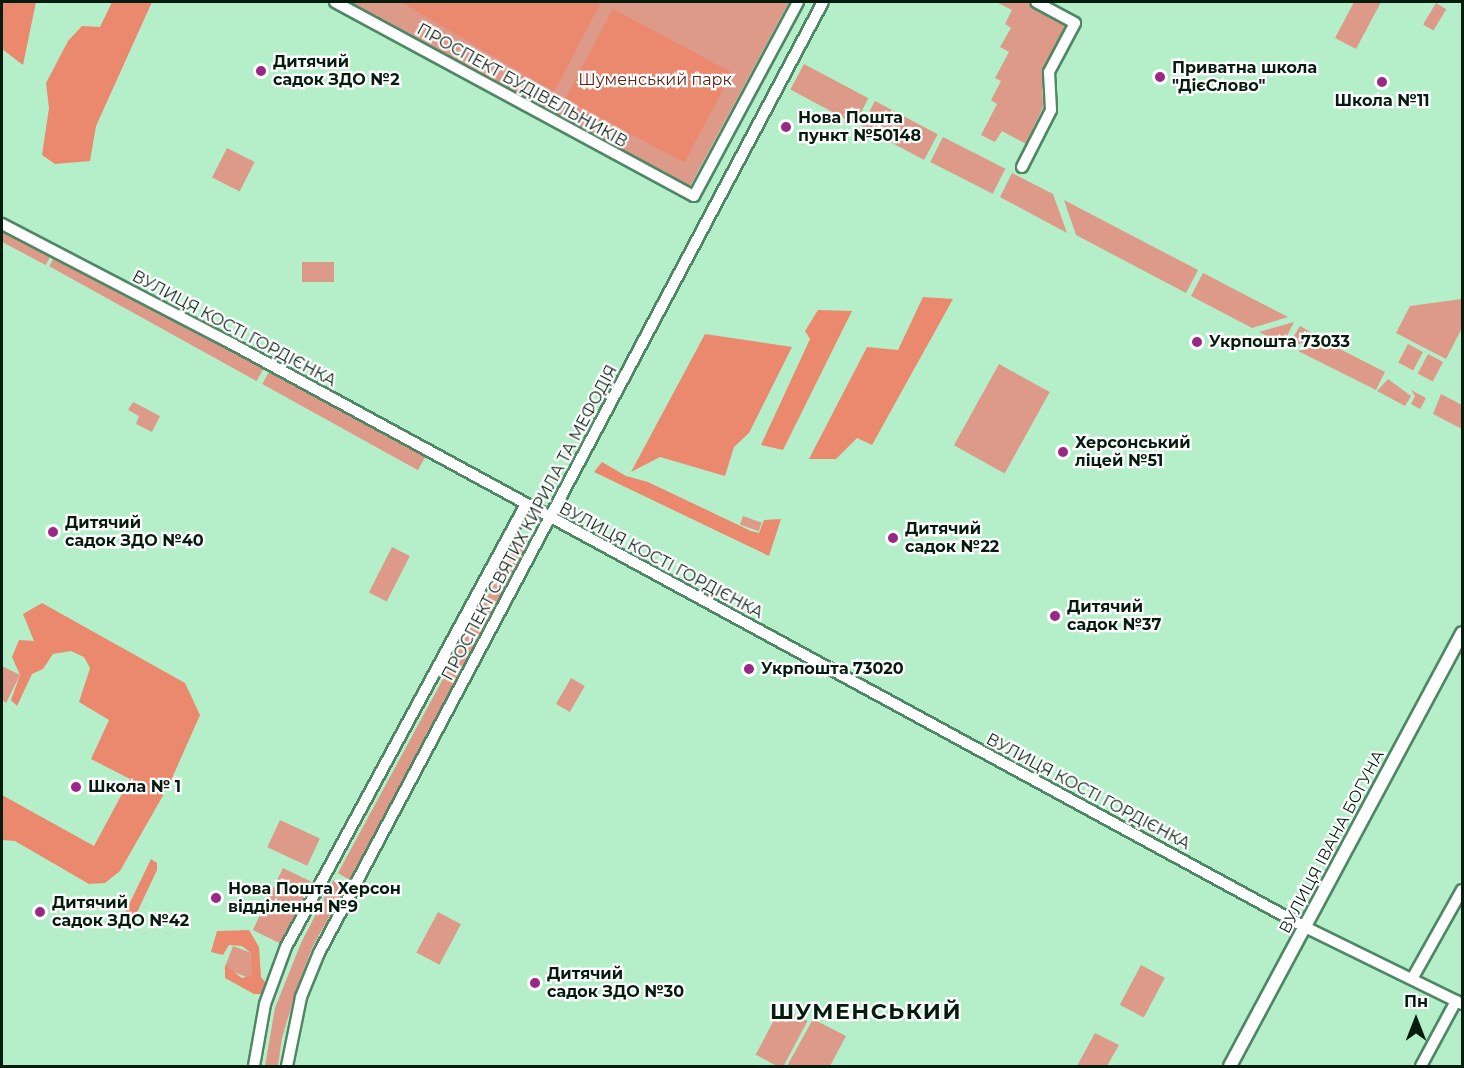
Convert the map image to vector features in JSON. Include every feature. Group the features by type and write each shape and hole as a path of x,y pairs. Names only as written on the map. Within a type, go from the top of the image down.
{"street":[{"name":"ПРОСПЕКТ БУДІВЕЛЬНИКІВ","path":"335,2 694,196 798,2"},
{"name":"ПРОСПЕКТ СВЯТИХ КИРИЛА ТА МЕФОДІЯ","path":"287,1066 298,1006 319,953 823,2"},
{"path":"1022,167 1051,110 1049,72 1075,23 1036,2"},
{"name":"ВУЛИЦЯ КОСТІ ГОРДІЄНКА","path":"2,224 526,504 1305,927 1412,979"},
{"name":"ПРОСПЕКТ СВЯТИХ КИРИЛА ТА МЕФОДІЯ","path":"254,1066 265,1004 286,947 526,504"},
{"name":"ВУЛИЦЯ ІВАНА БОГУНА","path":"1230,1066 1462,633"},
{"path":"1421,1066 1459,1003 1412,979 1462,890"}],"green space":[{"path":"2,2 36,2 23,65 2,49"},
{"path":"112,2 152,2 96,126 90,161 55,164 42,155 49,108 46,83 68,41 82,26 100,27"},
{"name":"Шуменський парк","path":"345,2 789,2 689,188"},
{"path":"401,2 601,2 554,92"},
{"path":"996,2 1026,2 1068,25 1042,73 1043,107 1026,144 1002,131 995,142 981,135 997,104 991,100 1001,81 995,78 1009,52 1000,47 1011,28 1005,24 1012,10"},
{"path":"1354,2 1381,2 1356,49 1335,38"},
{"path":"1436,3 1446,9 1433,31 1423,24"},
{"path":"613,9 732,72 684,162 565,99"},
{"path":"804,64 868,98 855,124 790,90"},
{"path":"875,101 938,134 924,160 861,127"},
{"path":"943,137 1005,169 993,194 930,162"},
{"path":"227,148 255,162 240,191 212,177"},
{"path":"1012,173 1053,194 1067,233 1000,197"},
{"path":"1064,200 1198,270 1186,293 1076,235"},
{"path":"2,226 52,253 46,265 2,242"},
{"path":"56,254 263,369 256,381 49,266"},
{"path":"302,262 334,262 334,282 302,282"},
{"path":"1203,273 1288,317 1252,328 1191,296"},
{"path":"923,297 953,299 872,445 857,438 836,459 809,459 867,347 898,350"},
{"path":"1462,299 1462,328 1446,359 1396,333 1410,306"},
{"path":"818,310 852,311 783,450 761,445 810,339 805,331"},
{"path":"1294,322 1283,344 1259,332"},
{"path":"1300,326 1323,339 1288,346"},
{"path":"705,334 792,347 749,433 734,447 725,476 660,457 631,472"},
{"path":"1328,343 1385,372 1376,390 1298,351"},
{"path":"1408,344 1423,352 1413,371 1398,363"},
{"path":"1428,354 1443,362 1433,381 1418,373"},
{"path":"999,364 1050,392 1005,473 954,445"},
{"path":"270,370 426,456 418,470 262,384"},
{"path":"1388,379 1411,396 1405,406 1377,391"},
{"path":"1411,390 1426,398 1420,409 1411,404 1415,396"},
{"path":"1441,394 1462,405 1462,429 1433,414"},
{"path":"133,402 160,416 152,432 136,424 139,416 128,410"},
{"path":"602,462 626,476 648,482 751,531 759,533 764,520 781,519 769,556 594,472"},
{"path":"743,516 762,523 759,531 740,524"},
{"path":"526,539 528,547 350,880 338,873 517,542"},
{"path":"392,547 410,556 387,602 369,592"},
{"path":"42,603 185,683 200,715 169,785 120,871 105,883 89,884 15,841 2,840 2,795 94,846 130,779 91,759 109,720 79,702 90,668 84,657 71,651 53,654 43,669 32,674 17,706 11,700 20,675 12,657 19,640 34,641 23,614"},
{"path":"2,666 20,675 6,703 2,700"},
{"path":"571,678 585,686 570,712 556,704"},
{"path":"280,820 320,839 307,866 267,847"},
{"path":"151,859 157,863 157,870 131,925 122,919"},
{"path":"283,868 318,885 288,947 253,930"},
{"path":"334,879 347,884 312,948 282,1038 278,1066 265,1066 275,1008 301,943"},
{"path":"438,912 461,924 439,965 416,953"},
{"path":"249,930 259,947 261,977 267,985 263,994 254,994 225,978 225,965 242,978 252,975 251,953 242,946 229,945 223,955 211,952 217,931"},
{"path":"233,946 259,956 251,978 224,968"},
{"path":"1141,965 1165,978 1144,1017 1120,1005"},
{"path":"781,1007 807,1021 784,1066 777,1066 756,1055"},
{"path":"813,1019 846,1036 830,1066 787,1066"},
{"path":"1095,1033 1119,1045 1107,1066 1077,1066"}],"place":[{"name":"Дитячий садок ЗДО №2","path":"261,71"},
{"name":"Приватна школа \"ДієСлово\"","path":"1160,77"},
{"name":"Школа №11","path":"1382,82"},
{"name":"Нова Пошта пункт №50148","path":"786,127"},
{"name":"Укрпошта 73033","path":"1197,342"},
{"name":"Херсонський ліцей №51","path":"1063,452"},
{"name":"Дитячий садок ЗДО №40","path":"53,532"},
{"name":"Дитячий садок №22","path":"893,538"},
{"name":"Дитячий садок №37","path":"1055,616"},
{"name":"Укрпошта 73020","path":"749,669"},
{"name":"Школа № 1","path":"76,787"},
{"name":"Нова Пошта Херсон відділення №9","path":"216,898"},
{"name":"Дитячий садок ЗДО №42","path":"40,912"},
{"name":"Дитячий садок ЗДО №30","path":"535,983"}],"district":[{"name":"ШУМЕНСЬКИЙ","path":"866,1012"}]}
